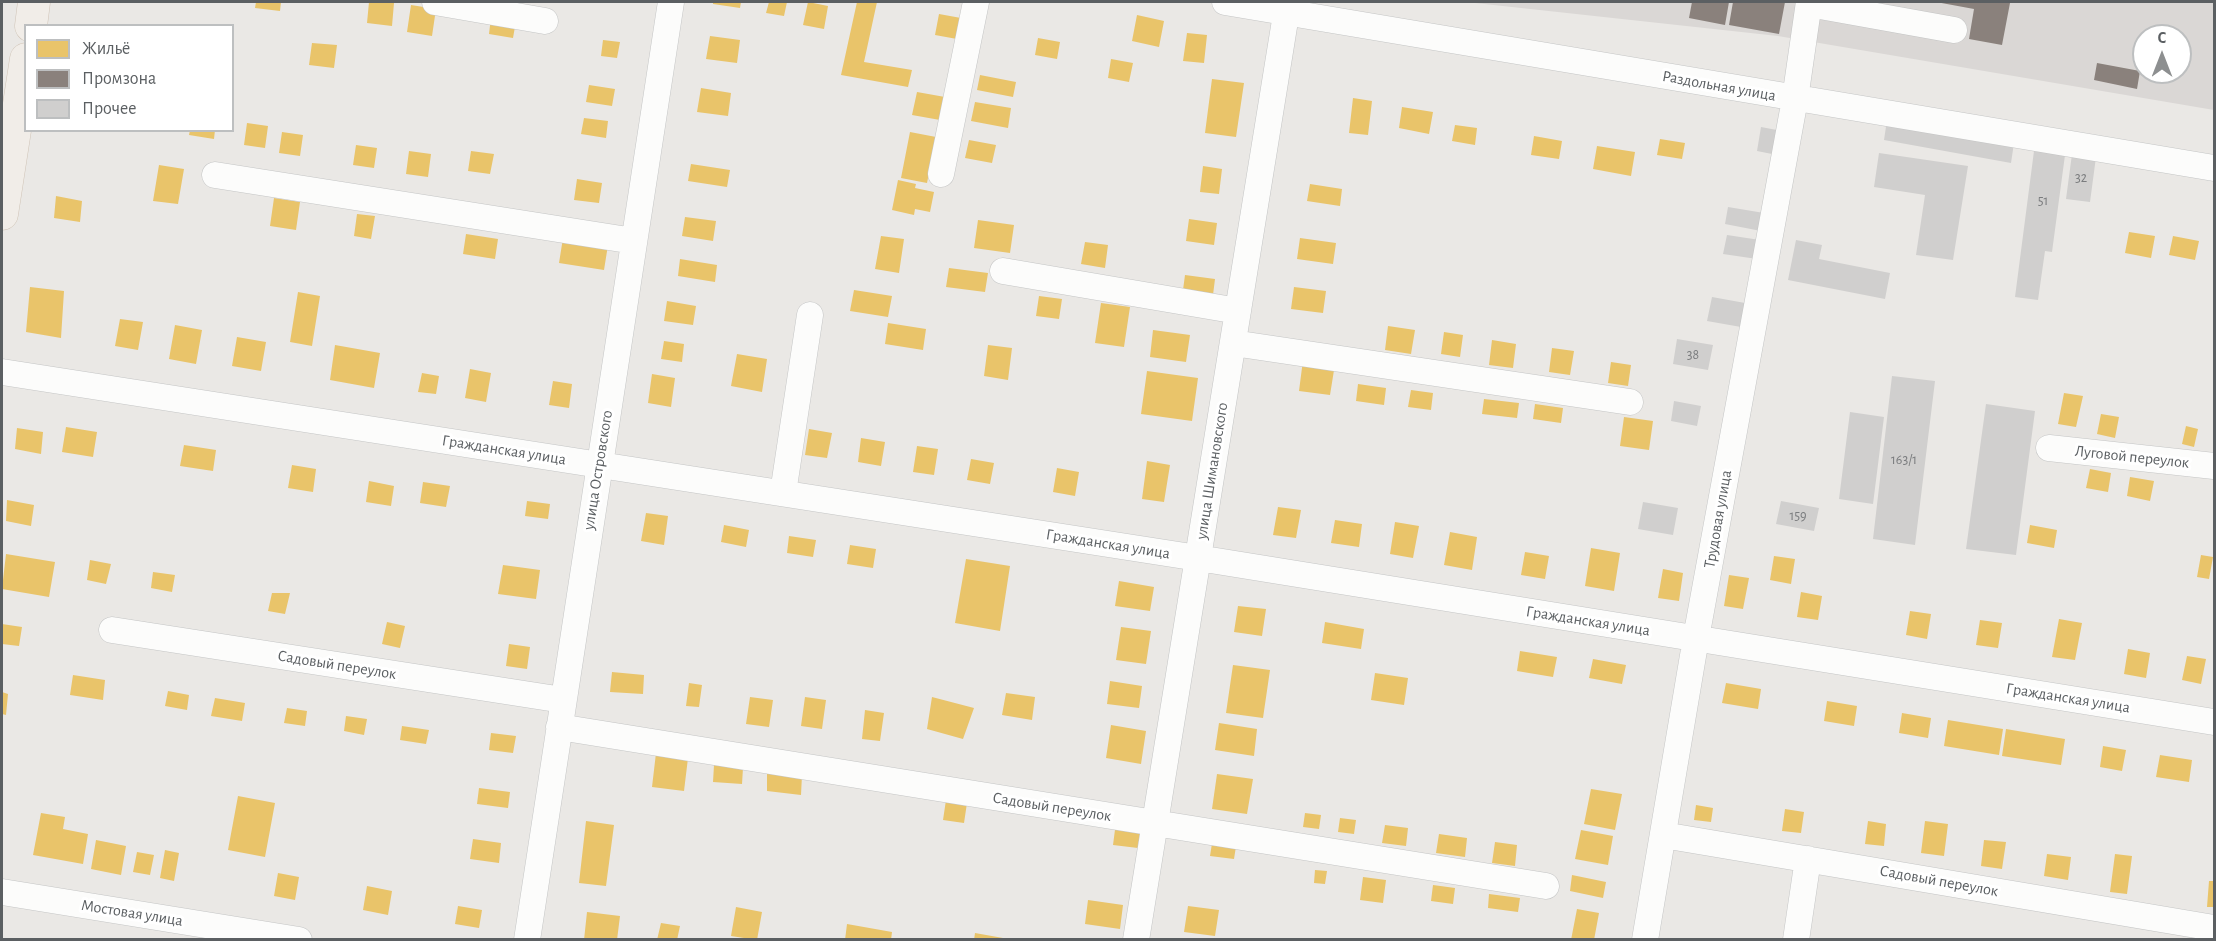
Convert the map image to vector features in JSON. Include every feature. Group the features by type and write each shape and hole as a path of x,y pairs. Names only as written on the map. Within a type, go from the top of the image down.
{"main road":[{"path":"31,24 34,2"},
{"path":"2,214 6,151 24,67"}],"street":[{"path":"435,2 545,21"},
{"name":"улица Островского","path":"527,939 671,2"},
{"path":"941,174 976,2"},
{"name":"Раздольная улица","path":"1225,2 1287,7 1795,99 2214,168"},
{"path":"1809,2 1954,30"},
{"name":"Трудовая улица","path":"1645,939 1696,638 1795,99 1809,2"},
{"name":"улица Шимановского","path":"1136,939 1287,7"},
{"path":"214,175 634,241"},
{"path":"1004,271 1238,311"},
{"path":"783,494 810,315"},
{"path":"1233,343 1630,402"},
{"name":"Гражданская улица","path":"2,372 1198,558 2214,722"},
{"name":"Луговой переулок","path":"2049,448 2214,466"},
{"name":"Садовый переулок","path":"112,630 563,700"},
{"name":"Садовый переулок","path":"559,727 1546,886"},
{"name":"Садовый переулок","path":"1663,835 2214,927"},
{"path":"1796,939 1808,859"},
{"name":"Мостовая улица","path":"2,892 298,939"}],"shaded area":[{"path":"1466,2 2214,2 2214,110 1778,36"}],"building: Жильё":[{"path":"256,2 281,2 280,11 255,8"},
{"path":"369,2 394,3 392,26 367,23"},
{"path":"713,2 741,2 740,8 713,4"},
{"path":"769,2 787,2 784,16 766,13"},
{"path":"808,2 828,6 824,29 803,25"},
{"path":"857,2 877,2 864,62 912,70 908,87 841,75"},
{"path":"411,5 436,9 432,36 407,32"},
{"path":"939,14 961,18 957,39 935,35"},
{"path":"1137,15 1164,21 1159,47 1132,41"},
{"path":"491,17 516,21 513,38 489,34"},
{"path":"1187,33 1207,35 1204,63 1183,61"},
{"path":"710,36 740,40 737,63 706,59"},
{"path":"1038,38 1060,42 1057,59 1035,55"},
{"path":"603,40 620,42 617,58 601,56"},
{"path":"312,43 337,45 334,68 309,65"},
{"path":"1111,59 1133,63 1129,82 1108,78"},
{"path":"980,75 1016,82 1013,97 977,90"},
{"path":"1212,79 1244,83 1236,137 1205,133"},
{"path":"589,85 615,89 612,106 586,102"},
{"path":"701,88 731,93 728,116 697,112"},
{"path":"917,92 945,97 940,120 912,115"},
{"path":"1353,98 1372,101 1368,135 1349,133"},
{"path":"975,102 1011,108 1008,128 971,121"},
{"path":"1402,107 1433,112 1429,134 1399,128"},
{"path":"584,118 608,121 606,138 581,134"},
{"path":"247,123 268,126 265,148 244,145"},
{"path":"1455,125 1477,128 1475,145 1452,141"},
{"path":"190,132 215,132 214,139 189,135"},
{"path":"282,132 303,135 300,156 279,153"},
{"path":"910,132 936,137 927,183 901,178"},
{"path":"1534,136 1562,141 1559,159 1531,155"},
{"path":"1660,139 1685,143 1682,159 1657,155"},
{"path":"969,140 996,145 992,163 965,158"},
{"path":"356,145 377,148 374,168 353,165"},
{"path":"1597,146 1635,152 1631,176 1593,169"},
{"path":"409,151 431,154 428,177 406,174"},
{"path":"471,151 494,154 490,174 468,171"},
{"path":"691,164 730,170 727,187 688,181"},
{"path":"159,165 184,169 178,204 153,201"},
{"path":"1203,166 1222,169 1219,194 1200,192"},
{"path":"577,179 602,183 599,203 574,200"},
{"path":"898,180 916,184 915,188 934,192 930,212 915,209 914,215 892,210"},
{"path":"1310,184 1342,189 1340,206 1307,201"},
{"path":"56,196 82,201 80,222 54,218"},
{"path":"274,198 300,202 296,230 270,226"},
{"path":"357,214 375,216 371,239 354,236"},
{"path":"685,217 716,221 713,241 682,236"},
{"path":"1189,219 1217,223 1214,245 1186,241"},
{"path":"978,220 1014,225 1010,253 974,248"},
{"path":"2129,232 2155,236 2151,258 2125,253"},
{"path":"466,234 498,239 495,259 463,254"},
{"path":"881,236 904,239 899,273 875,269"},
{"path":"2173,236 2199,241 2195,260 2169,255"},
{"path":"563,238 608,245 604,270 559,263"},
{"path":"1300,238 1336,243 1333,264 1297,259"},
{"path":"1085,242 1108,245 1105,268 1081,264"},
{"path":"680,259 717,265 715,282 678,276"},
{"path":"949,268 988,273 985,292 946,287"},
{"path":"1185,275 1215,279 1213,295 1183,290"},
{"path":"30,287 64,291 61,338 26,332"},
{"path":"1294,287 1326,291 1323,313 1291,309"},
{"path":"854,290 892,296 888,317 850,311"},
{"path":"298,292 320,296 312,346 290,342"},
{"path":"1039,296 1062,299 1059,319 1036,316"},
{"path":"667,301 696,306 693,325 664,321"},
{"path":"1101,303 1130,307 1124,347 1095,343"},
{"path":"120,319 143,322 138,350 115,346"},
{"path":"888,323 926,329 923,350 885,344"},
{"path":"175,325 202,330 196,364 169,359"},
{"path":"1388,326 1415,330 1411,354 1385,350"},
{"path":"1153,330 1190,335 1186,362 1150,357"},
{"path":"1444,332 1463,335 1460,357 1441,354"},
{"path":"237,337 266,342 261,371 232,366"},
{"path":"1492,340 1516,344 1513,368 1489,365"},
{"path":"664,341 684,344 682,362 661,359"},
{"path":"335,345 380,353 374,388 330,380"},
{"path":"988,345 1012,348 1008,380 984,376"},
{"path":"1552,348 1574,351 1570,375 1549,372"},
{"path":"737,354 767,359 762,392 731,386"},
{"path":"1303,360 1335,364 1330,395 1299,391"},
{"path":"1611,362 1631,365 1628,386 1608,383"},
{"path":"470,369 491,373 486,402 465,398"},
{"path":"1147,371 1198,378 1192,421 1141,414"},
{"path":"422,373 439,376 436,394 418,392"},
{"path":"652,374 675,378 671,407 648,403"},
{"path":"553,381 572,384 569,408 549,405"},
{"path":"1358,384 1386,388 1384,405 1356,401"},
{"path":"1411,390 1433,393 1431,410 1408,407"},
{"path":"2064,393 2083,396 2076,427 2058,424"},
{"path":"1484,399 1519,403 1517,418 1482,414"},
{"path":"1535,404 1563,408 1561,423 1533,419"},
{"path":"2101,414 2119,417 2115,438 2097,434"},
{"path":"1624,417 1653,421 1649,450 1620,446"},
{"path":"2186,426 2198,429 2194,447 2182,444"},
{"path":"66,427 97,432 93,457 62,452"},
{"path":"17,428 43,432 41,454 15,449"},
{"path":"809,429 832,433 827,458 805,455"},
{"path":"861,438 885,442 881,466 858,462"},
{"path":"184,445 216,450 213,471 180,466"},
{"path":"917,446 938,449 934,475 913,472"},
{"path":"971,459 994,463 990,484 967,480"},
{"path":"1147,461 1170,465 1164,502 1142,499"},
{"path":"292,465 316,469 313,492 288,488"},
{"path":"1057,468 1079,472 1075,496 1053,492"},
{"path":"2090,469 2111,473 2108,492 2086,488"},
{"path":"2130,477 2154,481 2150,501 2127,496"},
{"path":"369,481 394,486 391,506 366,502"},
{"path":"423,482 450,486 446,507 420,503"},
{"path":"7,500 34,505 31,526 6,521"},
{"path":"527,501 550,504 548,519 525,516"},
{"path":"1278,507 1301,510 1296,538 1273,535"},
{"path":"646,513 668,516 664,545 641,541"},
{"path":"1335,520 1362,524 1359,547 1331,543"},
{"path":"1395,522 1419,526 1413,558 1390,554"},
{"path":"724,525 749,530 746,547 721,542"},
{"path":"2030,525 2057,530 2054,548 2027,543"},
{"path":"1450,532 1477,537 1472,570 1444,565"},
{"path":"789,536 816,540 813,557 787,553"},
{"path":"850,545 876,549 873,568 847,564"},
{"path":"1591,548 1620,553 1614,591 1585,586"},
{"path":"1525,552 1549,556 1545,579 1521,575"},
{"path":"6,554 55,562 49,597 2,589"},
{"path":"2201,555 2213,557 2209,579 2197,577"},
{"path":"1774,556 1795,559 1791,584 1770,580"},
{"path":"966,559 1010,566 1000,631 955,623"},
{"path":"90,560 111,564 106,584 87,580"},
{"path":"503,565 540,570 536,599 498,594"},
{"path":"1663,569 1683,573 1679,601 1658,598"},
{"path":"153,572 175,575 172,592 151,588"},
{"path":"1729,575 1749,578 1743,609 1724,606"},
{"path":"1119,581 1154,587 1150,611 1115,606"},
{"path":"1801,592 1822,596 1818,620 1797,617"},
{"path":"272,593 290,593 285,614 268,611"},
{"path":"1238,606 1266,609 1262,636 1234,632"},
{"path":"1910,611 1931,614 1927,639 1906,635"},
{"path":"2059,619 2082,623 2075,660 2052,657"},
{"path":"1980,620 2002,623 1998,648 1976,645"},
{"path":"387,622 405,626 400,648 382,644"},
{"path":"1325,622 1364,629 1361,649 1322,643"},
{"path":"2,624 22,627 19,646 2,644"},
{"path":"1121,627 1151,631 1146,664 1116,660"},
{"path":"509,644 530,647 527,669 506,666"},
{"path":"2128,649 2150,653 2146,678 2124,674"},
{"path":"1520,651 1557,657 1553,677 1517,671"},
{"path":"2187,656 2206,659 2201,684 2182,680"},
{"path":"1593,659 1626,665 1622,684 1589,678"},
{"path":"1233,665 1270,670 1263,718 1226,713"},
{"path":"612,672 644,675 643,694 610,692"},
{"path":"1375,673 1408,678 1404,705 1371,700"},
{"path":"73,675 105,680 103,700 70,695"},
{"path":"1110,681 1142,686 1139,708 1107,704"},
{"path":"689,683 702,685 699,707 686,706"},
{"path":"1726,683 1761,689 1758,709 1722,703"},
{"path":"168,691 189,695 187,710 165,706"},
{"path":"2,692 8,694 6,715 2,714"},
{"path":"1006,693 1035,697 1032,720 1002,715"},
{"path":"750,697 773,700 769,727 746,724"},
{"path":"805,697 826,700 822,729 801,726"},
{"path":"932,697 974,708 963,739 927,729"},
{"path":"215,698 245,703 242,721 211,716"},
{"path":"1827,701 1857,706 1854,726 1824,721"},
{"path":"287,708 307,711 305,726 284,723"},
{"path":"865,710 884,713 880,741 862,739"},
{"path":"1902,713 1931,718 1928,738 1899,733"},
{"path":"346,716 367,719 364,735 344,731"},
{"path":"1948,720 2003,729 1999,755 1944,746"},
{"path":"1219,723 1257,729 1254,756 1215,750"},
{"path":"1111,725 1146,731 1141,764 1106,758"},
{"path":"402,726 429,730 426,744 400,740"},
{"path":"2006,729 2065,739 2061,765 2002,756"},
{"path":"491,733 516,736 513,753 489,750"},
{"path":"2103,746 2126,750 2122,771 2100,767"},
{"path":"656,753 688,758 684,791 652,787"},
{"path":"2160,755 2192,760 2189,782 2156,777"},
{"path":"714,765 743,768 742,784 713,782"},
{"path":"767,770 802,775 801,795 767,791"},
{"path":"1217,774 1253,779 1247,814 1212,809"},
{"path":"479,788 510,792 508,808 477,804"},
{"path":"1591,789 1622,794 1615,830 1584,824"},
{"path":"238,796 275,803 265,857 228,850"},
{"path":"946,800 967,803 964,823 943,820"},
{"path":"1696,805 1713,808 1711,822 1694,820"},
{"path":"1785,809 1804,812 1801,833 1782,831"},
{"path":"41,813 65,817 63,829 88,834 83,864 33,855"},
{"path":"1305,813 1321,815 1319,829 1303,827"},
{"path":"1340,818 1356,820 1354,834 1338,832"},
{"path":"586,821 614,825 606,886 579,883"},
{"path":"1868,821 1886,824 1884,846 1865,844"},
{"path":"1925,821 1948,824 1944,856 1921,853"},
{"path":"1116,822 1141,826 1138,848 1113,845"},
{"path":"1385,825 1408,828 1406,846 1382,843"},
{"path":"1581,830 1613,836 1608,865 1575,859"},
{"path":"1439,834 1467,838 1465,857 1436,853"},
{"path":"1213,837 1237,840 1234,859 1210,856"},
{"path":"473,839 501,843 499,863 470,859"},
{"path":"96,840 126,846 121,875 91,869"},
{"path":"1984,840 2006,842 2002,869 1981,866"},
{"path":"1495,842 1517,845 1515,866 1492,863"},
{"path":"165,850 179,853 174,881 160,878"},
{"path":"137,852 154,855 150,875 133,872"},
{"path":"2047,854 2071,857 2068,880 2044,876"},
{"path":"2115,854 2132,856 2127,894 2110,892"},
{"path":"1315,870 1327,871 1325,884 1314,883"},
{"path":"278,873 299,877 295,900 274,896"},
{"path":"1572,875 1606,882 1603,898 1570,891"},
{"path":"1363,877 1386,880 1383,903 1360,900"},
{"path":"2209,881 2214,881 2214,907 2207,907"},
{"path":"1433,885 1455,888 1453,904 1431,901"},
{"path":"367,886 392,891 388,915 363,910"},
{"path":"1489,894 1520,898 1518,912 1488,908"},
{"path":"1088,900 1123,905 1120,929 1085,924"},
{"path":"458,906 482,910 479,928 455,924"},
{"path":"1188,906 1219,910 1215,936 1184,932"},
{"path":"736,907 762,912 757,940 731,936"},
{"path":"1577,909 1599,913 1594,940 1571,940"},
{"path":"587,912 620,916 617,940 584,940"},
{"path":"661,923 680,926 677,940 657,940"},
{"path":"847,924 892,932 891,940 845,940"},
{"path":"975,933 1003,938 1003,940 974,940"}],"building: Промзона":[{"path":"1692,2 1729,2 1725,25 1689,18"},
{"path":"1733,2 1785,2 1779,34 1729,25"},
{"path":"1936,2 2010,3 2002,45 1969,39 1974,9"},
{"path":"2097,63 2132,70 2132,84 2138,84 2137,89 2094,80"}],"building: Прочее":[{"path":"1887,120 2014,143 2011,163 1884,140"},
{"path":"1761,127 1782,131 1777,155 1757,151"},
{"path":"2034,151 2065,155 2052,252 2045,251 2038,300 2015,297"},
{"path":"1879,153 1968,166 1953,260 1916,255 1925,195 1874,187"},
{"path":"2072,154 2096,157 2090,202 2066,199"},
{"path":"1728,207 1764,213 1761,231 1725,224"},
{"path":"1727,235 1760,240 1757,259 1723,254"},
{"path":"1796,240 1822,245 1819,259 1890,273 1885,299 1788,280"},
{"path":"1712,297 1745,303 1741,327 1707,321"},
{"path":"1677,339 1713,345 1708,370 1673,364"},
{"path":"1892,376 1935,381 1915,545 1873,539"},
{"path":"1674,401 1701,406 1697,426 1671,421"},
{"path":"1986,404 2035,411 2016,555 1966,549"},
{"path":"1850,412 1884,417 1873,504 1839,499"},
{"path":"1781,501 1819,508 1814,531 1776,524"},
{"path":"1643,502 1678,508 1673,535 1638,529"}]}
